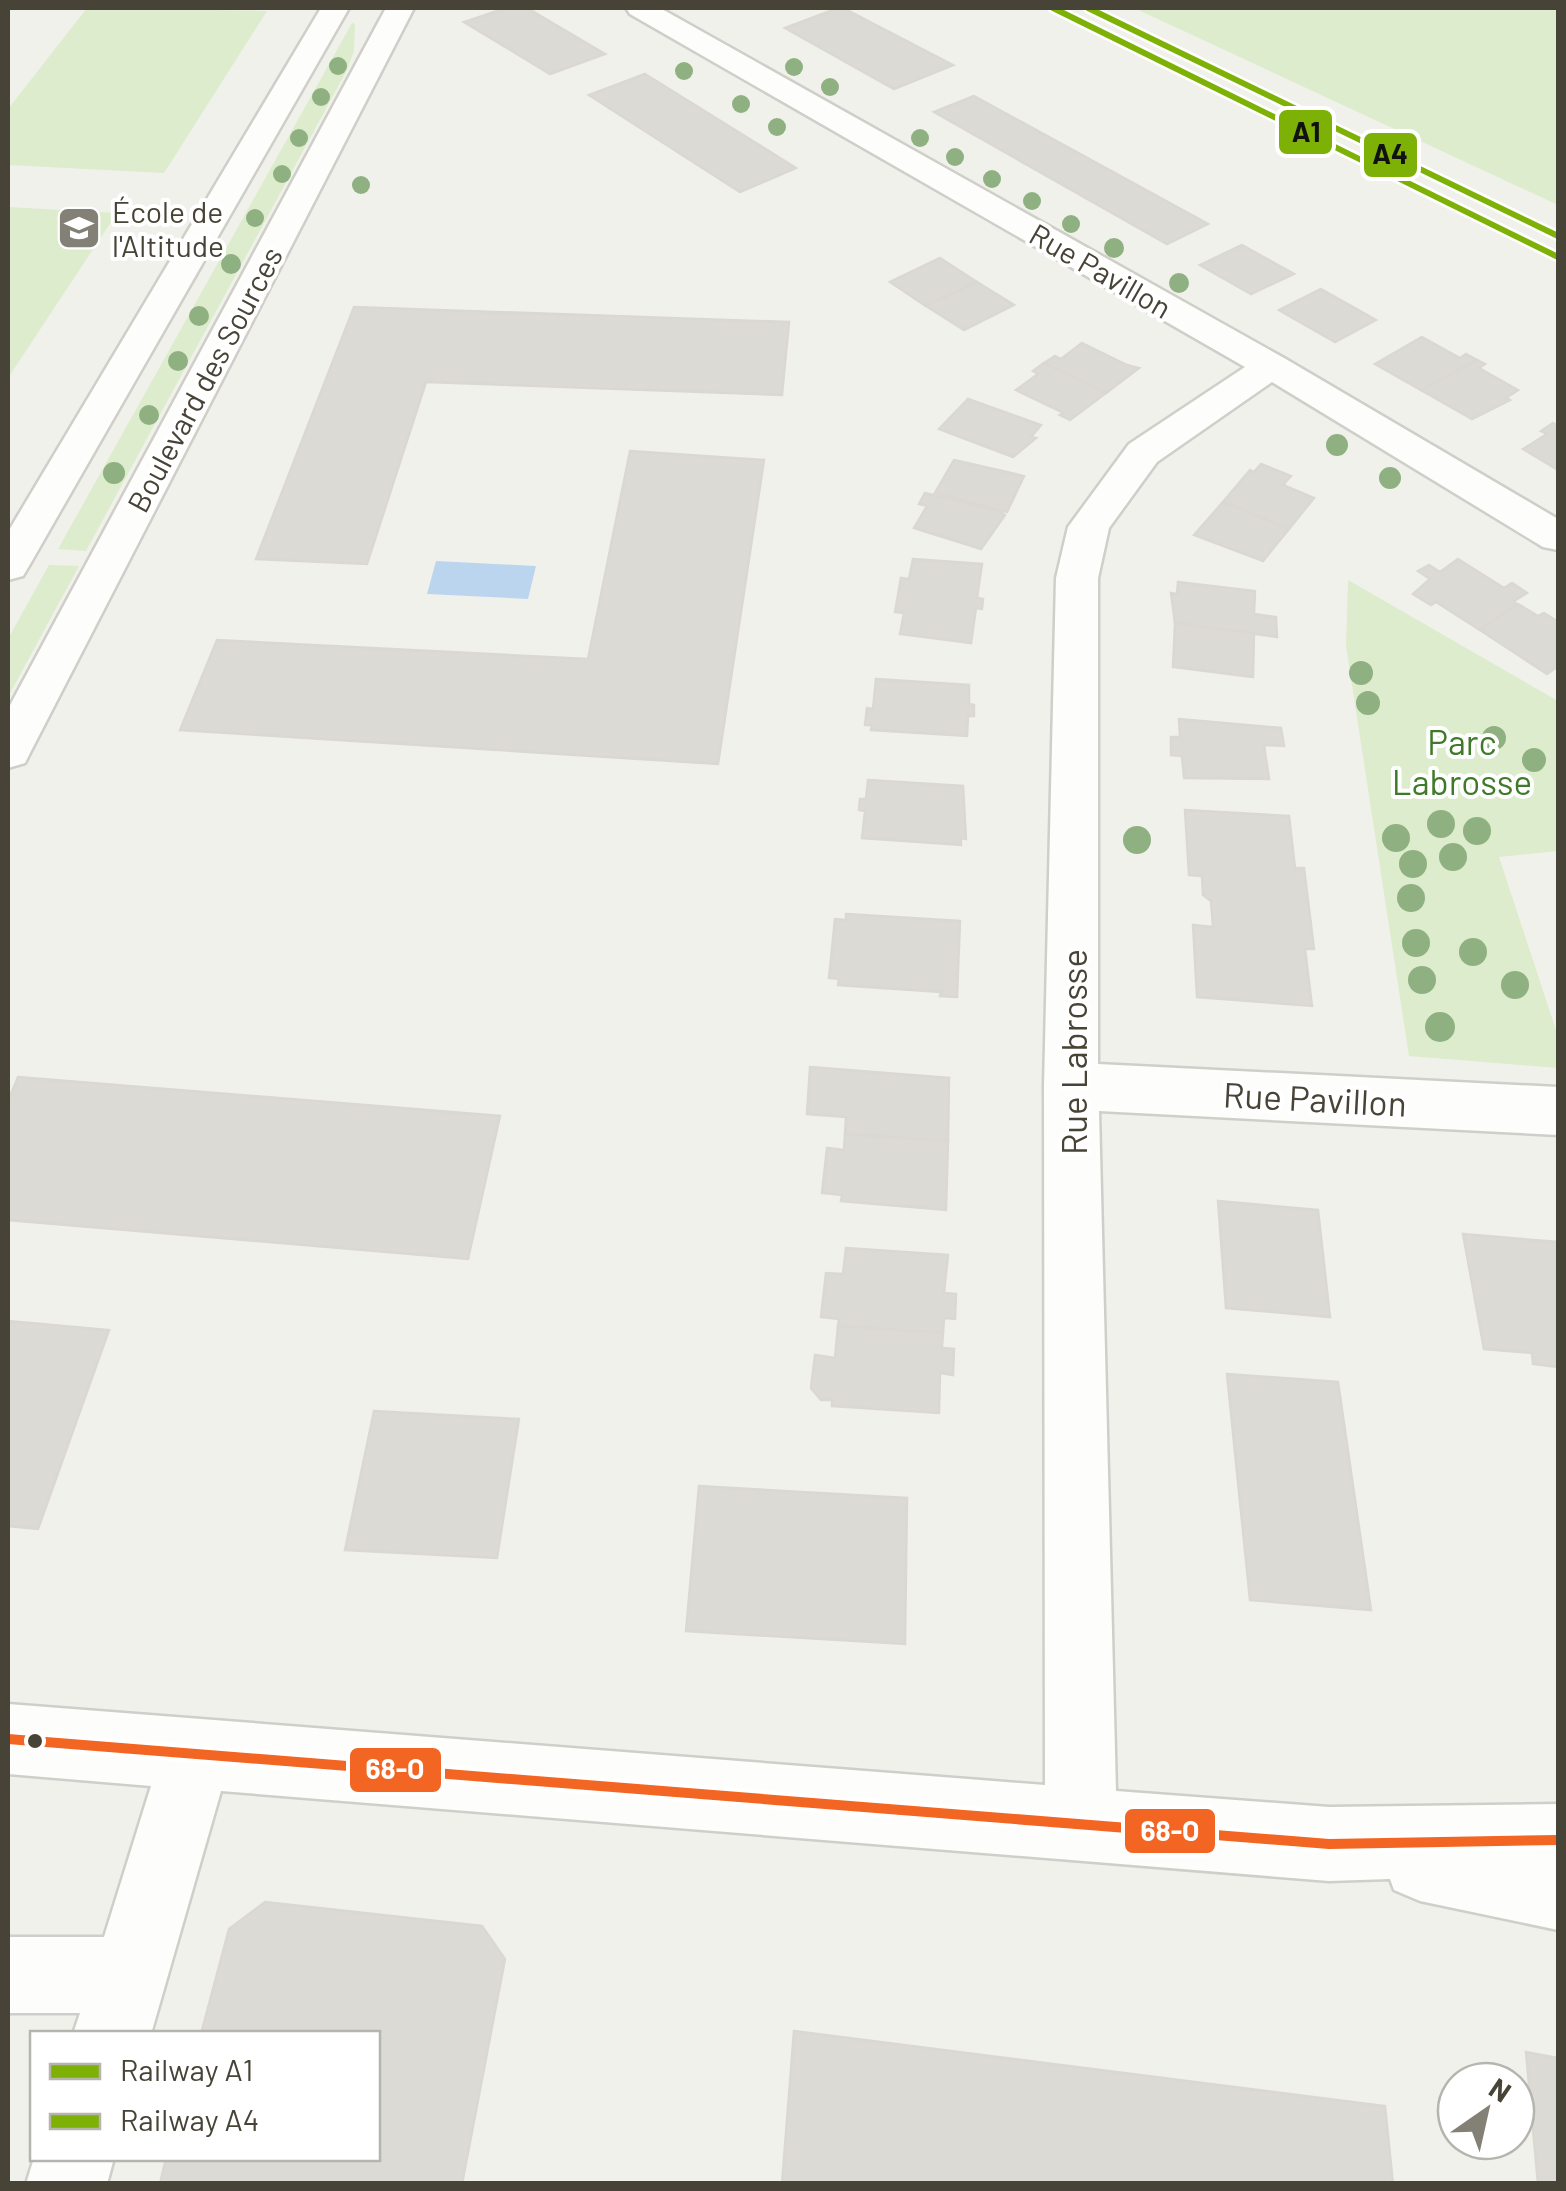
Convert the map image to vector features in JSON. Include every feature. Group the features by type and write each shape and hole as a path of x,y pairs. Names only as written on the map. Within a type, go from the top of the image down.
{"street":[{"name":"Boulevard des Sources","path":"8,566 334,8"},
{"name":"Boulevard des Sources","path":"8,751 400,8"},
{"name":"Rue Pavillon","path":"640,8 1270,366 1558,537"},
{"name":"Rue Labrosse","path":"1082,1825 1072,1086 1076,578 1089,527 1143,453 1270,366"},
{"name":"Rue Pavillon","path":"1072,1086 1558,1111"},
{"path":"8,1738 1329,1844 1558,1840"},
{"path":"8,1976 121,2004 196,1755"},
{"path":"1329,1844 1558,1894"}],"green space":[{"path":"87,8 267,11 164,173 8,165 8,109"},
{"path":"1134,8 1558,8 1558,205"},
{"path":"352,23 354,51 347,70 86,551 58,549"},
{"path":"8,207 117,213 8,378"},
{"path":"49,565 79,566 8,697 8,639"},
{"name":"Parc Labrosse","path":"1348,580 1558,701 1558,851 1499,857 1558,1036 1558,1068 1409,1056 1346,646"}],"water":[{"path":"436,561 536,566 528,599 427,594"}],"building":[{"path":"506,8 527,8 605,54 550,74 464,22"},
{"path":"838,8 953,65 894,89 785,28"},
{"path":"645,74 796,168 740,192 589,95"},
{"path":"974,96 1208,224 1167,244 934,112"},
{"path":"1242,245 1294,274 1251,294 1200,265"},
{"path":"940,258 977,282 926,306 890,282"},
{"path":"977,282 1014,305 964,330 926,306"},
{"path":"1321,289 1376,320 1335,342 1279,310"},
{"path":"354,307 789,322 782,395 426,382 367,564 256,559"},
{"path":"1422,337 1460,358 1466,354 1477,360 1421,390 1375,364"},
{"path":"1082,343 1139,368 1106,393 1044,363 1055,356 1061,359"},
{"path":"1477,360 1485,364 1479,368 1518,390 1506,398 1510,400 1472,419 1421,390"},
{"path":"1044,363 1106,393 1070,420 1060,415 1064,413 1016,390 1038,374 1033,371"},
{"path":"968,399 1041,425 1031,437 1036,438 1013,457 939,429"},
{"path":"1553,423 1558,426 1558,470 1523,449 1547,434 1541,431"},
{"path":"630,451 764,460 718,764 180,730 217,640 588,659"},
{"path":"954,460 1024,476 1007,512 935,493"},
{"path":"1261,464 1291,476 1283,485 1314,498 1289,529 1223,502 1250,470 1254,472"},
{"path":"925,493 1005,515 981,549 914,528 927,506 919,504"},
{"path":"1223,502 1289,529 1263,561 1194,535"},
{"path":"913,559 982,564 977,598 983,599 982,609 976,608 971,643 900,634 904,613 895,612 901,578 909,579"},
{"path":"1458,559 1504,588 1512,583 1527,593 1514,601 1517,605 1480,630 1436,602 1431,605 1413,594 1430,579 1418,571 1429,565 1440,572"},
{"path":"1178,582 1255,591 1254,614 1276,617 1277,637 1175,623 1171,593 1177,594"},
{"path":"1518,604 1558,622 1558,666 1547,674 1480,630"},
{"path":"1175,623 1254,633 1253,677 1173,667"},
{"path":"876,679 969,685 969,704 974,705 974,716 968,716 967,736 871,730 872,725 865,725 867,708 873,709"},
{"path":"1179,719 1281,728 1284,746 1264,745 1269,779 1184,778 1182,756 1171,755 1171,737 1180,737"},
{"path":"868,780 963,786 966,839 961,838 961,845 862,838 865,811 859,810 860,799 866,799"},
{"path":"1185,810 1289,816 1295,868 1304,868 1314,949 1305,949 1312,1006 1197,997 1193,925 1213,927 1211,901 1203,895 1202,876 1189,875"},
{"path":"846,914 960,921 957,997 940,996 941,992 838,985 839,979 829,978 835,919 846,920"},
{"path":"810,1067 949,1078 948,1141 845,1134 846,1117 807,1114"},
{"path":"18,1077 500,1116 468,1259 8,1220 8,1101"},
{"path":"845,1134 948,1141 946,1210 841,1201 842,1195 822,1193 827,1148 844,1150"},
{"path":"1218,1201 1318,1210 1330,1317 1226,1308"},
{"path":"1463,1234 1558,1242 1558,1367 1533,1364 1532,1353 1484,1349"},
{"path":"846,1248 948,1255 944,1293 956,1294 955,1319 944,1318 943,1333 838,1326 839,1319 821,1317 826,1273 843,1274"},
{"path":"8,1321 109,1330 38,1529 8,1526"},
{"path":"838,1326 943,1333 942,1348 954,1349 953,1375 940,1373 939,1413 832,1406 832,1400 821,1400 811,1388 815,1355 835,1358"},
{"path":"1227,1374 1338,1382 1371,1610 1250,1600"},
{"path":"374,1411 519,1419 497,1558 345,1550"},
{"path":"699,1486 907,1498 905,1644 686,1631"},
{"path":"265,1902 482,1926 505,1959 462,2184 160,2184 165,2161 380,2161 380,2031 202,2031 229,1929"},
{"path":"794,2031 1385,2106 1393,2184 782,2184"},
{"path":"1526,2052 1558,2058 1558,2184 1538,2184 1536,2061 1527,2061"}],"rail line":[{"name":"A1","path":"1053,8 1558,257"},
{"name":"A4","path":"1088,8 1558,236"}],"transit line":[{"name":"68-O","path":"8,1739 1329,1844 1558,1840"}],"place":[{"name":"École de l'Altitude","path":"79,228"}]}
